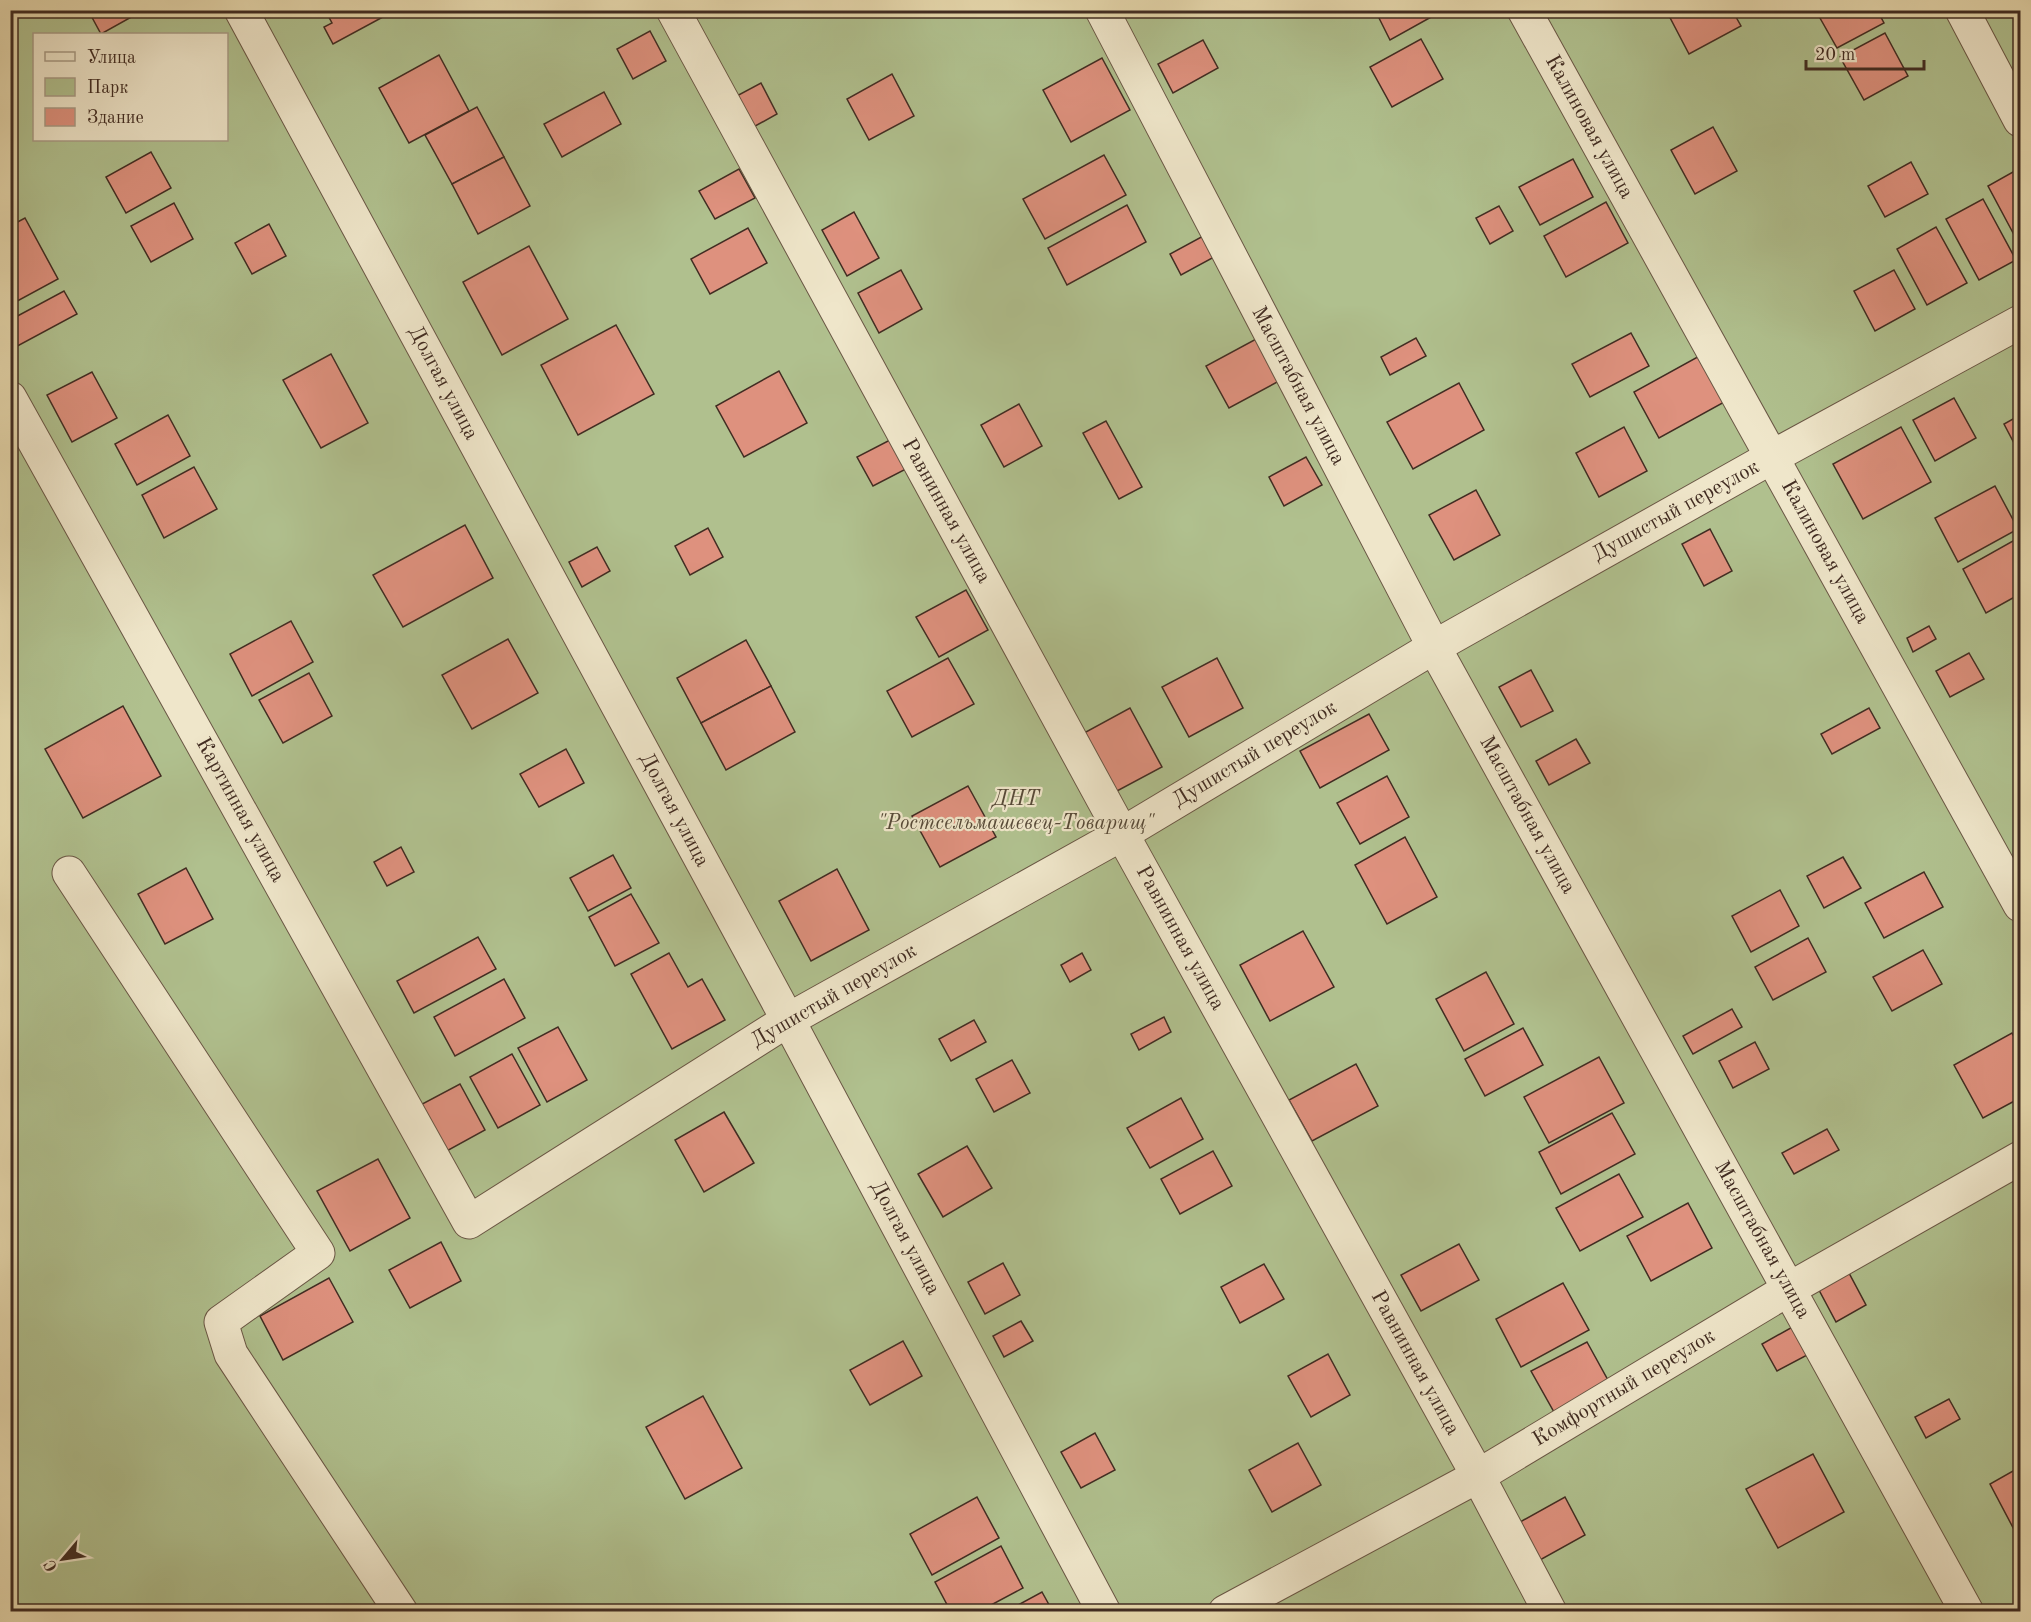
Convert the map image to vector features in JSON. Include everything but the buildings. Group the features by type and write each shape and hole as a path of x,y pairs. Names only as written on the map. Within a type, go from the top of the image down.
{"lane":[{"name":"Долгая улица","path":"241,10 788,1020 1104,1611"},
{"name":"Равнинная улица","path":"673,10 1122,834 1478,1476 1550,1611"},
{"name":"Масштабная улица","path":"1102,10 1434,647 1967,1611"},
{"name":"Калиновая улица","path":"1524,10 2020,905"},
{"path":"1962,10 2020,120"},
{"name":"Душистый переулок","path":"469,1222 788,1020 1122,834 1434,647 1772,457 2020,322"},
{"name":"Картинная улица","path":"10,398 469,1222"},
{"path":"69,873 318,1253 221,1322 231,1354 401,1611"},
{"name":"Комфортный переулок","path":"1225,1611 1478,1476 1789,1289 2020,1158"}],"green space":[{"name":"ДНТ \"Ростсельмашевец-Товарищ\"","path":"11,11 2020,11 2020,1611 11,1612"}]}
